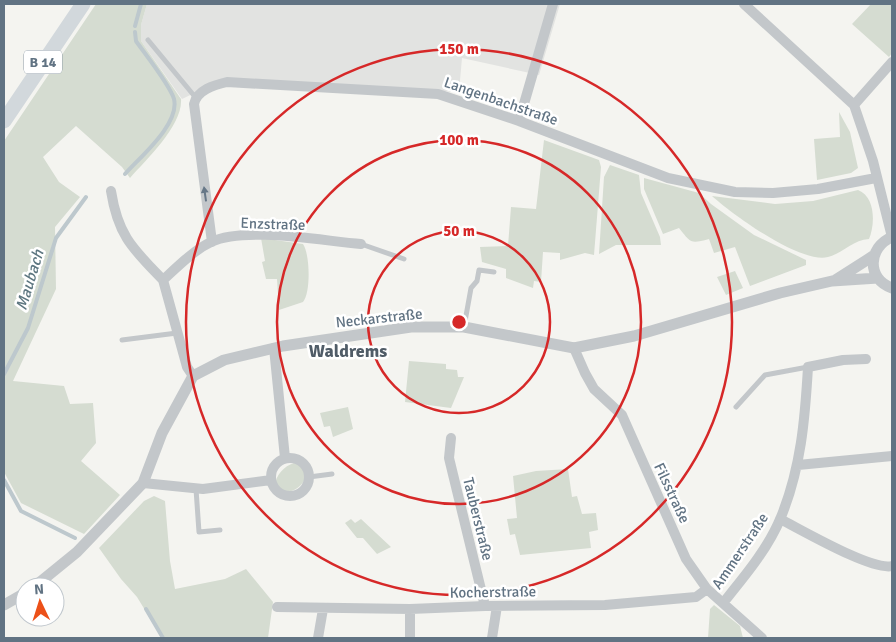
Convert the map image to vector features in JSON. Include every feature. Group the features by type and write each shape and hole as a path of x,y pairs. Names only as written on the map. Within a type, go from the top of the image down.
{"main road":[{"name":"B 14","path":"4,121 83,4"}],"street":[{"path":"519,121 553,4"},
{"path":"748,5 854,104 892,237"},
{"path":"854,104 891,64"},
{"name":"Langenbachstraße","path":"196,98 207,88 227,82 438,94 519,121 668,178 693,185 735,192 773,194 818,189 876,178"},
{"path":"196,98 194,108 212,242"},
{"path":"46,577 77,552 142,483 162,434 193,376 187,367 163,280 135,252 123,234 115,217 111,191"},
{"name":"Enzstraße","path":"163,280 178,266 212,242 238,236 264,235 361,244"},
{"name":"Neckarstraße","path":"832,282 873,256 878,246 892,237"},
{"path":"873,256 873,268 878,278 892,288"},
{"name":"Neckarstraße","path":"193,376 224,360 274,348 411,327 464,327 574,348 634,336 747,301 832,282 878,278"},
{"path":"274,348 285,458"},
{"name":"Filsstraße","path":"574,348 594,389 622,415 686,559 707,589 752,635 762,638"},
{"path":"808,367 843,360 866,359"},
{"name":"Ammerstraße","path":"723,604 768,542 780,519 798,465 804,427 808,367"},
{"name":"Tauberstraße","path":"451,438 449,458 485,606"},
{"path":"798,465 892,456"},
{"path":"285,458 296,458 301,461 306,465 309,477 301,493 289,496 278,492 271,480 274,466 285,458"},
{"path":"142,483 196,489 271,480"},
{"path":"780,519 838,549 882,566 892,566"},
{"name":"Kocherstraße","path":"277,607 323,610 410,610 485,606 605,605 696,597 707,589"},
{"path":"4,605 15,599"},
{"path":"492,638 497,606"},
{"path":"318,638 323,610"},
{"path":"410,610 410,638"}],"lane":[{"path":"148,40 196,98"},
{"name":"Enzstraße","path":"361,244 404,260"},
{"path":"464,327 471,288 477,281 480,270 494,272"},
{"path":"122,340 177,333"},
{"path":"736,407 765,375 808,367"},
{"path":"309,477 332,474"},
{"path":"196,489 199,532 220,530"}],"shaded area":[{"path":"96,4 147,4 141,25 141,41 181,99 176,120 163,141 130,178 122,167 76,126 43,157 59,182 80,197 55,227 56,289 13,381 64,386 70,404 93,403 96,443 81,461 120,495 84,534 21,503 4,472 4,141"},
{"path":"147,4 560,4 539,75 462,58 459,92 226,78 182,99 141,41 141,25"},
{"path":"871,4 892,4 892,53 889,57 852,24"},
{"path":"839,112 850,132 858,168 851,173 817,180 814,139 840,137"},
{"path":"544,140 599,160 601,167 594,255 585,253 560,260 560,253 543,252 541,282 534,281 533,288 506,278 506,269 482,262 480,247 508,246 511,207 536,209"},
{"path":"610,165 639,175 641,193 660,237 661,245 616,245 599,254 604,177"},
{"path":"644,178 699,193 754,235 806,260 806,265 750,286 735,247 714,253 709,239 698,242 691,241 679,228 663,234 644,189"},
{"path":"858,190 864,194 871,205 873,219 869,239 858,242 828,257 816,257 784,246 750,225 712,196 775,204 813,201"},
{"path":"261,238 303,244 309,273 306,297 303,302 279,310 277,279 266,279 262,262 265,261"},
{"path":"735,271 743,288 726,295 717,277"},
{"path":"409,361 446,364 446,369 457,370 458,377 464,377 451,408 405,402"},
{"path":"348,407 353,429 333,437 330,426 324,427 320,413"},
{"path":"294,463 303,465 306,469 305,479 295,490 280,492 275,485 277,478 284,469"},
{"path":"568,469 572,497 577,496 582,514 596,513 598,530 589,532 591,548 520,555 515,534 510,535 507,519 517,518 513,476 536,471"},
{"path":"154,496 165,501 170,561 175,589 225,579 246,569 273,602 268,638 162,638 137,597 121,579 99,548 144,501"},
{"path":"351,519 355,523 361,519 391,547 377,554 363,538 357,538 345,523"},
{"path":"714,605 740,626 743,638 708,638 710,609"}],"waterway":[{"name":"Maubach","path":"135,26 141,4"},
{"name":"Maubach","path":"125,174 157,140 171,119 174,109 172,93 136,41 135,32"},
{"name":"Maubach","path":"4,374 28,328 56,238 86,197"},
{"name":"Maubach","path":"4,480 21,511 75,538"},
{"path":"146,609 163,638"}],"district":[{"name":"Waldrems","path":"348,351"}]}
